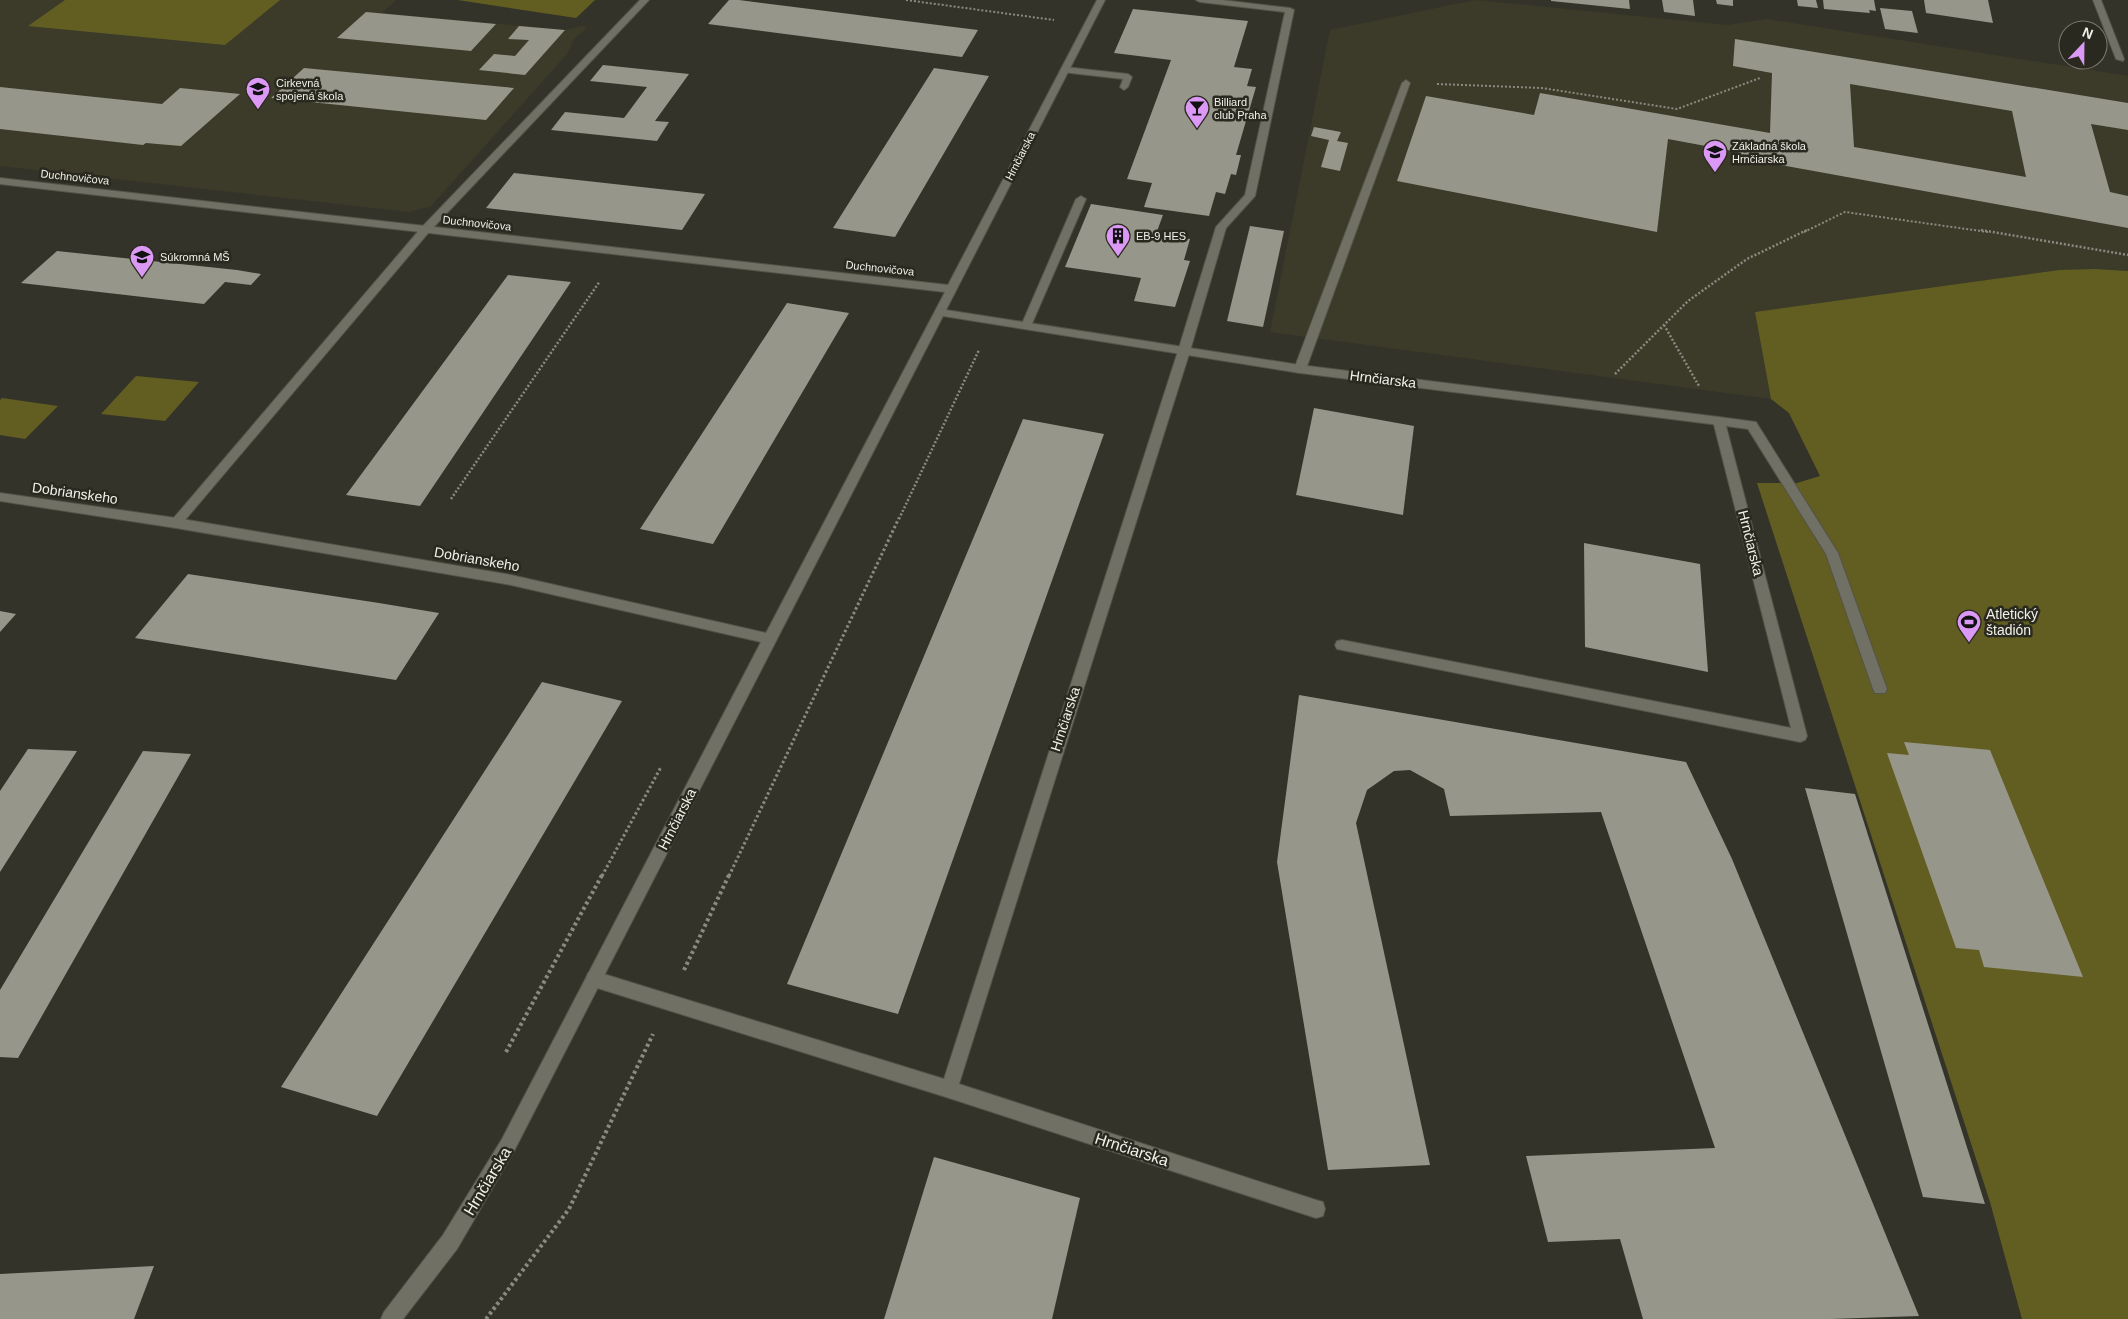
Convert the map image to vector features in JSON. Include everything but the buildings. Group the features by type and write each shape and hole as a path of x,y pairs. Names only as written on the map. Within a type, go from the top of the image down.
{"street":[{"path":"176,522 425,230 645,0"},
{"name":"Hrnčiarska","path":"391,1319 450,1242 508,1145 1101,0"},
{"path":"1184,351 1221,227 1250,196 1290,10 1200,0"},
{"path":"2098,0 2120,59"},
{"path":"1065,70 1128,76 1124,88"},
{"path":"1300,369 1406,83"},
{"name":"Duchnovičova","path":"0,181 951,289"},
{"path":"1026,326 1081,198"},
{"name":"Hrnčiarska","path":"940,312 1300,369 1719,421 1800,736 1342,645"},
{"name":"Hrnčiarska","path":"948,1089 1184,351"},
{"path":"1719,421 1752,425 1832,553 1880,689"},
{"name":"Dobrianskeho","path":"0,497 176,522 510,580 770,639"},
{"name":"Hrnčiarska","path":"594,979 948,1089 1316,1209"}],"path":[{"path":"906,0 1057,20"},
{"path":"1406,83 1542,88 1677,109 1760,78"},
{"path":"1611,376 1619,372 1688,301 1747,259 1845,212 1972,229 2128,254"},
{"path":"451,498 620,252"},
{"path":"486,1319 569,1209 992,320"},
{"path":"1664,325 1719,421"},
{"path":"506,1052 664,762"}],"shaded area":[{"name":"Cirkevná spojená škola","path":"0,0 396,0 382,13 564,30 583,26 587,28 574,39 567,54 431,206 409,212 0,166"},
{"path":"65,0 280,0 225,45 28,26"},
{"path":"458,0 595,0 576,18"},
{"name":"Základná škola Hrnčiarska","path":"1475,0 1727,25 1767,19 2058,65 2058,70 2090,70 2128,76 2128,271 2095,269 2059,270 1755,312 1771,399 1270,332 1330,30"},
{"name":"Atletický štadión","path":"2095,269 2128,271 2128,1319 2022,1319 1990,1202 1757,483 1797,483 1820,476 1789,413 1771,399 1755,312 2059,270"},
{"path":"136,376 199,382 165,421 101,414"},
{"path":"2,398 58,406 25,439 0,435 0,400"}],"place":[{"name":"Cirkevná spojená škola","path":"258,110"},
{"name":"Billiard club Praha","path":"1197,129"},
{"name":"Základná škola Hrnčiarska","path":"1715,173"},
{"name":"EB-9 HES","path":"1118,257"},
{"name":"Súkromná MŠ","path":"142,278"},
{"name":"Atletický štadión","path":"1969,643"}]}
